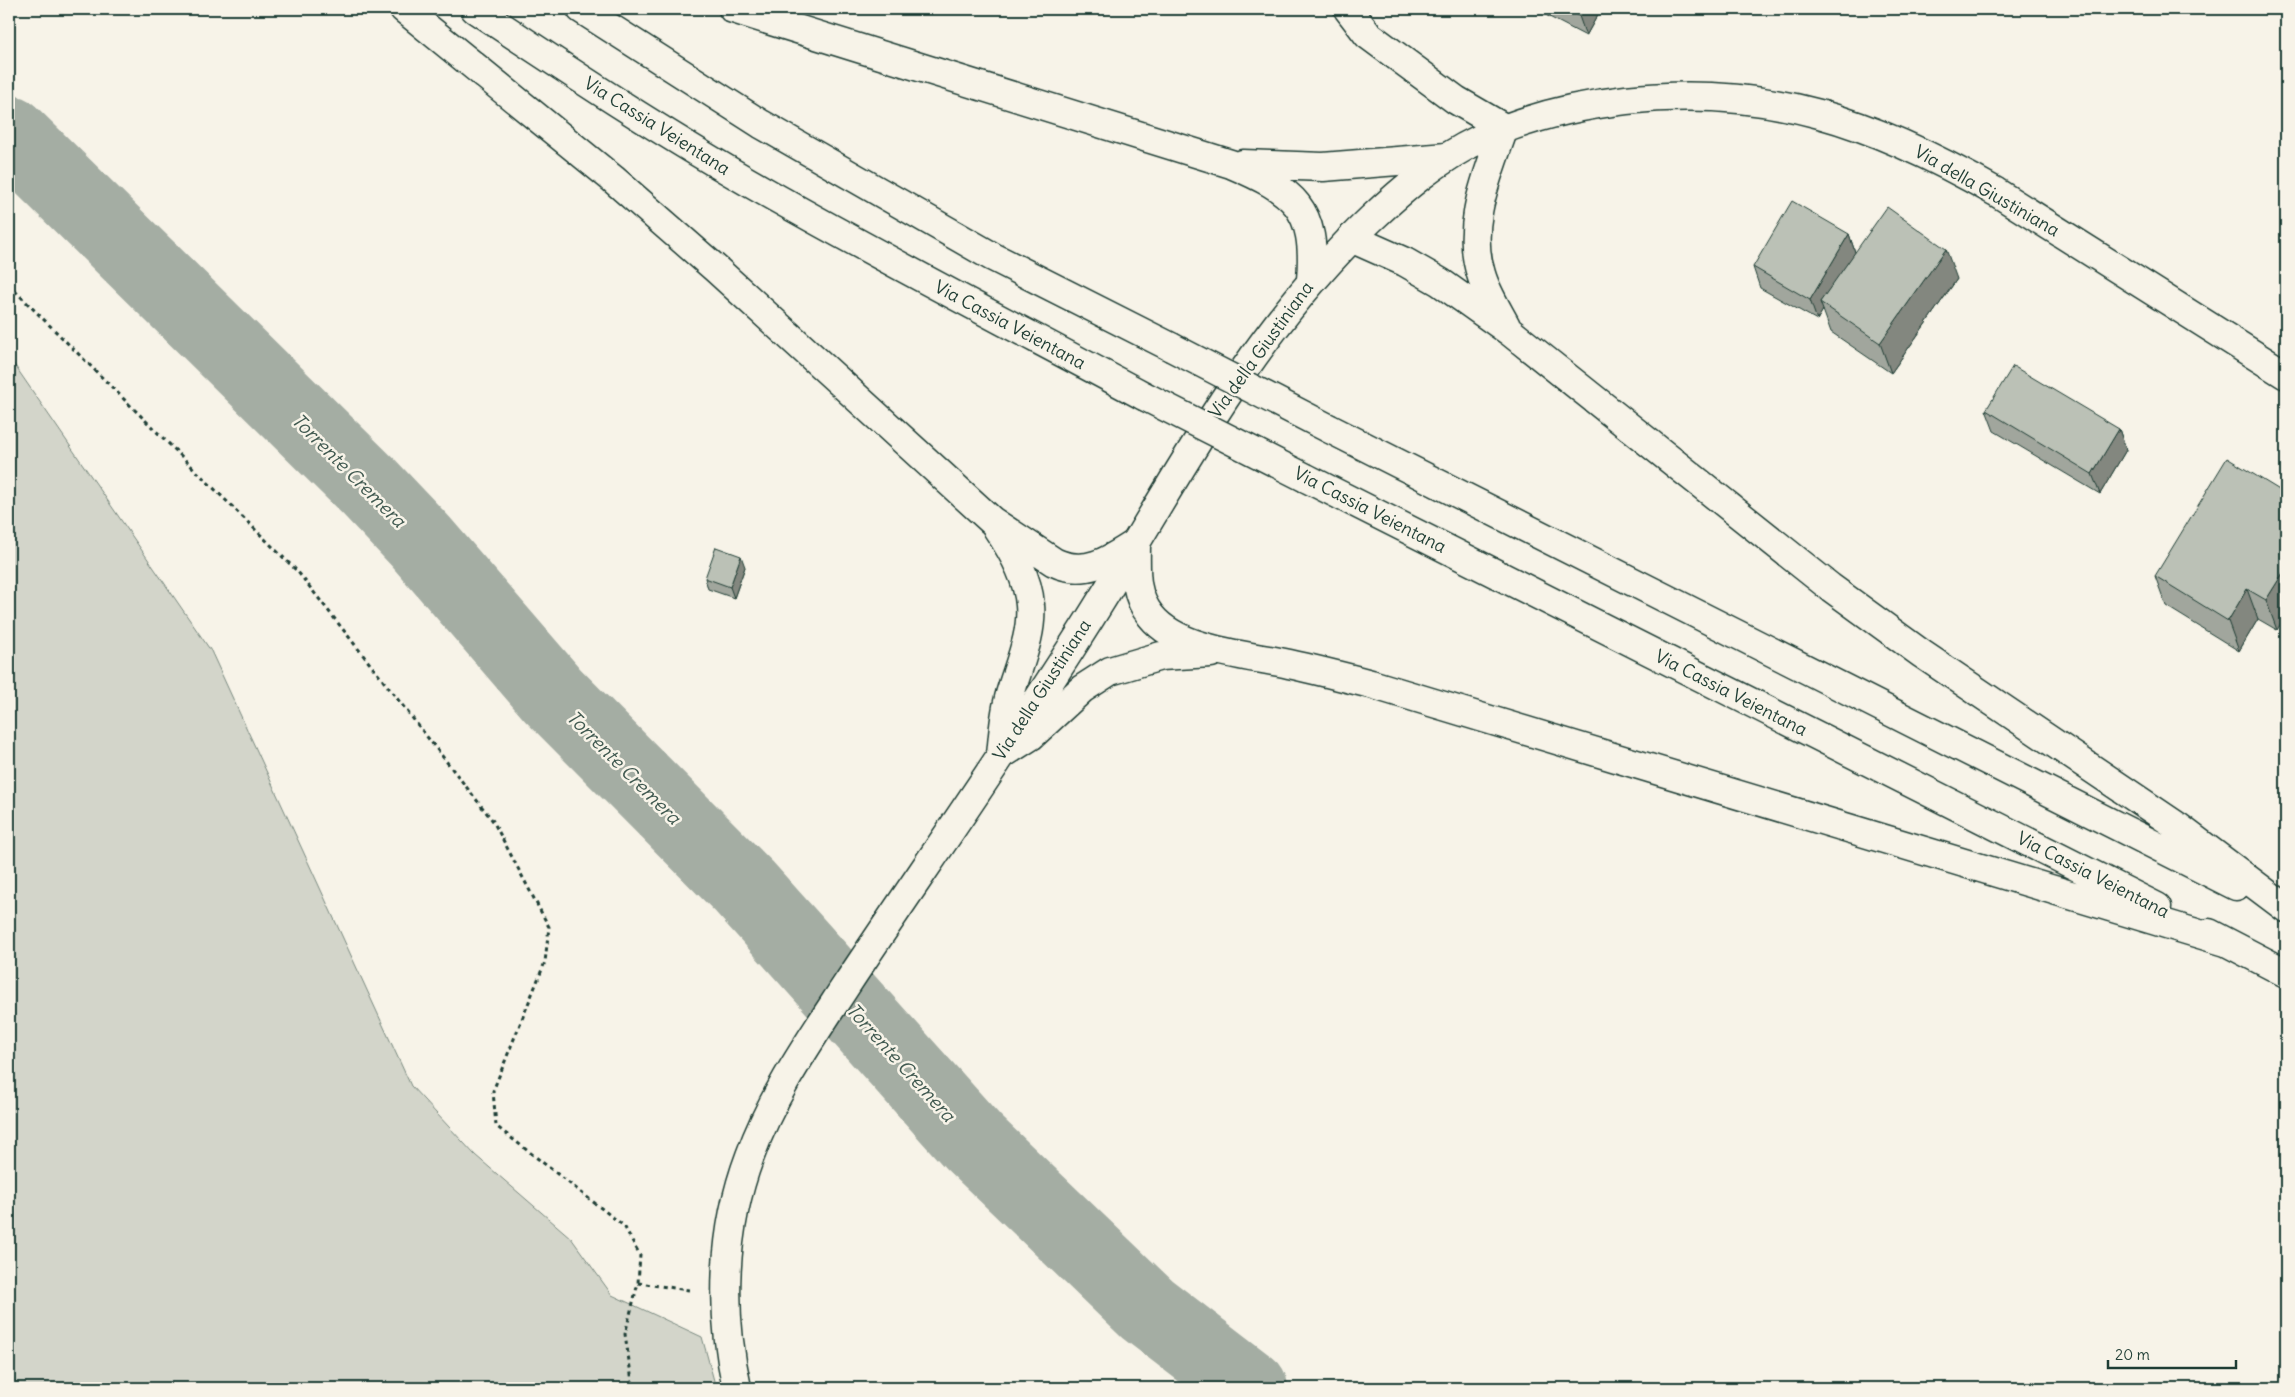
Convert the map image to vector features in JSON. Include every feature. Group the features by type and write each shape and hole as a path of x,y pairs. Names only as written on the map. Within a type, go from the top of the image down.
{"main road":[{"path":"404,9 613,179 716,269 992,521 1054,562 1064,567 1077,569 1089,568 1104,563 1136,543"},
{"name":"Via Cassia Veientana","path":"475,9 611,99 764,191 959,299 1144,396 2286,973"},
{"path":"580,9 761,124 993,257 1330,429 2286,910"},
{"path":"733,9 1230,164 1270,183 1298,206 1309,226 1312,239 1312,280"},
{"path":"1348,9 1368,35 1456,100 1504,128 1479,206 1475,245 1481,274 1509,331"},
{"name":"Via della Giustiniana","path":"737,1388 728,1332 726,1295 732,1221 738,1190 767,1112 790,1073 887,925 1001,755 1136,543 1166,490 1229,393 1289,307 1351,238 1402,191 1447,157 1504,128 1540,116 1584,106 1683,96 1760,100 1836,117 1883,134 1973,178 2286,375"},
{"path":"1230,164 1322,166 1447,157"},
{"path":"1351,238 1405,262 1440,282 1509,331 1830,587 1922,654 2177,826 2286,910"},
{"path":"992,521 1020,569 1030,605 1030,621 1022,660 1005,716 1001,755"},
{"path":"1136,543 1137,589 1150,616 1172,633 1188,641 1230,654"},
{"path":"1001,755 1031,736 1082,690 1110,671 1161,656 1200,653 1230,654 1282,662 1371,684 2226,942"}],"path":[{"path":"9,286 298,572 493,820 549,927 545,962 493,1091 496,1126 624,1226 640,1255 638,1283 626,1334 633,1388"},
{"path":"638,1283 726,1295"}],"shaded area":[{"path":"9,357 211,651 411,1086 475,1155 571,1238 612,1295 702,1337 716,1388 9,1388"}],"building":[{"path":"1566,9 1582,9 1579,16"},
{"path":"1792,201 1849,234 1810,300 1753,267"},
{"path":"1887,207 1946,249 1880,343 1820,302"},
{"path":"2013,366 2119,429 2092,474 1986,410"},
{"path":"2227,458 2286,494 2286,568 2266,600 2247,589 2228,621 2155,576"},
{"path":"716,547 741,556 730,587 705,578"}],"waterway":[{"name":"Torrente Cremera","path":"9,133 368,486 421,542 553,695 744,887 973,1142 1147,1309 1250,1388"}]}
